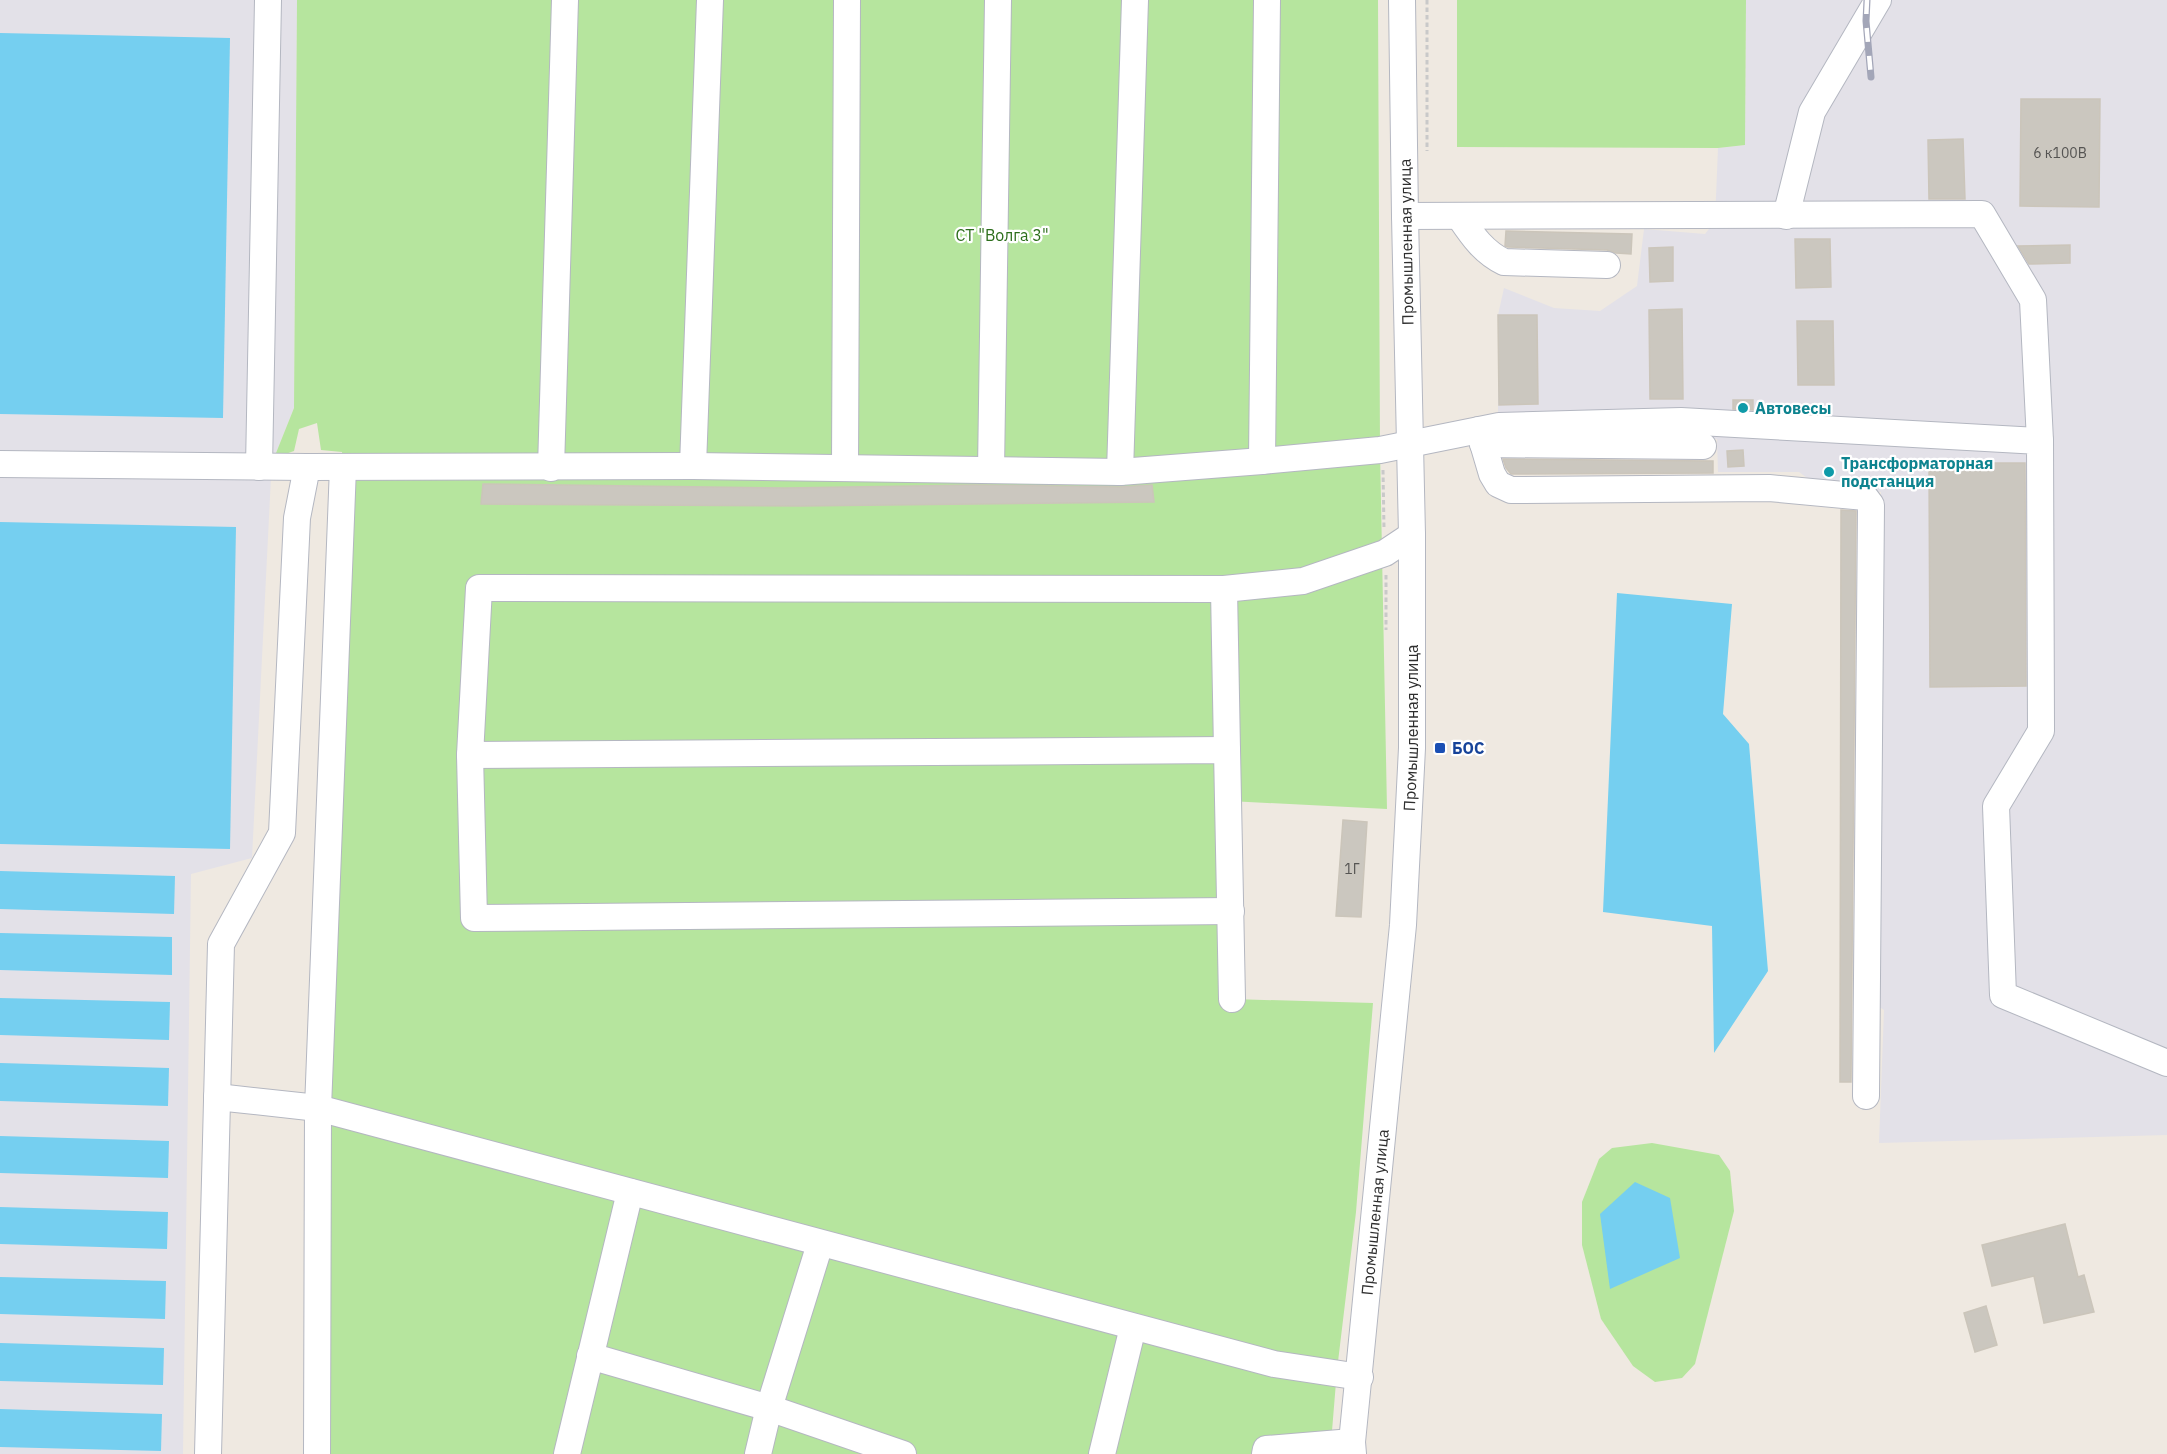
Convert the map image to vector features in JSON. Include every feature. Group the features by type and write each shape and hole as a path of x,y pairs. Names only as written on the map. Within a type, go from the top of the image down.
{"street":[{"path":"260,467 268,0"},
{"path":"551,468 565,0"},
{"path":"693,466 710,0"},
{"path":"845,468 847,0"},
{"path":"990,470 998,0"},
{"path":"1120,472 1135,0"},
{"path":"1262,461 1267,0"},
{"name":"Промышленная улица","path":"1353,1448 1403,925 1412,748 1412,535 1402,0"},
{"path":"1786,216 1812,112 1878,0"},
{"path":"1405,216 1982,214 2033,300 2040,441 2041,731 1996,806 2003,995 2167,1063"},
{"path":"1459,216 1477,242 1504,262 1607,265"},
{"path":"1481,437 1499,426 1681,420 2040,441"},
{"path":"0,464 551,468 693,466 1120,472 1380,450 1410,444 1481,437 1703,446"},
{"path":"1481,437 1492,474 1498,484 1511,490 1769,489 1865,498 1871,506 1866,1096"},
{"path":"208,1454 221,944 282,833 297,518 307,467"},
{"path":"317,1454 318,1108 343,467"},
{"path":"1231,911 474,918 470,755 479,588 1224,589 1303,582 1385,553 1412,535"},
{"path":"1224,589 1232,999"},
{"path":"470,755 1227,750"},
{"path":"217,1097 318,1108 1274,1364 1360,1377"},
{"path":"567,1454 630,1192"},
{"path":"758,1454 820,1244"},
{"path":"1102,1454 1133,1327"},
{"path":"590,1356 770,1408 903,1454"},
{"path":"1265,1454 1266,1449 1353,1448"}],"shaded area":[{"path":"0,0 297,0 294,408 274,458 271,477 252,858 191,874 183,1454 0,1454"},
{"path":"1746,0 2167,0 2167,1135 1879,1143 1884,1010 1876,1005 1881,492 1822,489 1799,472 1718,472 1717,439 1498,436 1498,315 1504,288 1554,308 1600,311 1637,286 1644,229 1705,234 1715,221 1718,148 1745,145"}],"green space":[{"name":"СТ \"Волга 3\"","path":"297,0 1378,0 1380,450 1387,809 1229,801 1232,999 1373,1003 1356,1212 1337,1370 1332,1454 317,1454 343,467 342,452 321,450 317,423 299,429 294,451 274,458 294,408"},
{"path":"1457,0 1746,0 1745,145 1718,148 1457,147"},
{"path":"1652,1143 1719,1155 1730,1171 1734,1211 1695,1364 1682,1378 1655,1382 1633,1366 1601,1319 1582,1245 1582,1202 1599,1159 1612,1148"}],"water":[{"path":"0,33 230,38 223,418 0,414"},
{"path":"0,522 236,527 230,849 0,844"},
{"path":"1617,593 1732,604 1723,714 1749,744 1768,971 1714,1053 1712,926 1603,912"},
{"path":"0,871 175,876 174,914 0,909"},
{"path":"0,933 172,937 172,975 0,970"},
{"path":"0,998 170,1002 169,1040 0,1035"},
{"path":"0,1063 169,1068 168,1106 0,1101"},
{"path":"0,1136 169,1141 168,1178 0,1173"},
{"path":"1635,1182 1670,1198 1680,1258 1610,1289 1600,1214"},
{"path":"0,1207 168,1212 167,1249 0,1244"},
{"path":"0,1277 166,1281 165,1319 0,1314"},
{"path":"0,1343 164,1348 163,1385 0,1381"},
{"path":"0,1409 162,1414 161,1451 0,1447"}],"building":[{"path":"2021,99 2100,99 2099,207 2020,206"},
{"path":"1963,139 1965,199 1929,199 1928,140"},
{"path":"1506,231 1632,234 1631,254 1607,250 1508,247 1505,246"},
{"path":"1795,239 1830,239 1831,287 1796,288"},
{"path":"2070,245 2070,263 2029,264 2018,246"},
{"path":"1673,247 1673,281 1650,282 1649,248"},
{"path":"1682,309 1683,399 1650,399 1649,310"},
{"path":"1498,315 1537,315 1538,404 1499,405"},
{"path":"1797,321 1833,321 1834,385 1798,385"},
{"name":"Автовесы","path":"1733,400 1753,400 1753,410 1733,409"},
{"path":"1743,450 1744,466 1728,467 1727,451"},
{"path":"1503,459 1713,461 1713,473 1511,474"},
{"path":"1929,463 2025,463 2026,686 1930,687"},
{"path":"483,484 785,488 1152,485 1154,502 800,506 481,504"},
{"path":"1841,510 1856,511 1851,1082 1840,1082"},
{"path":"1343,820 1367,822 1361,917 1336,916"},
{"path":"2065,1224 2078,1277 2084,1275 2094,1312 2044,1323 2034,1276 1992,1286 1982,1245"},
{"path":"1986,1306 1997,1345 1975,1352 1964,1313"}],"railway":[{"path":"1867,0 1866,21 1871,77"}],"place":[{"name":"Автовесы","path":"1743,408"},
{"name":"Трансформаторная подстанция","path":"1829,472"},
{"name":"БОС","path":"1440,748"}]}
